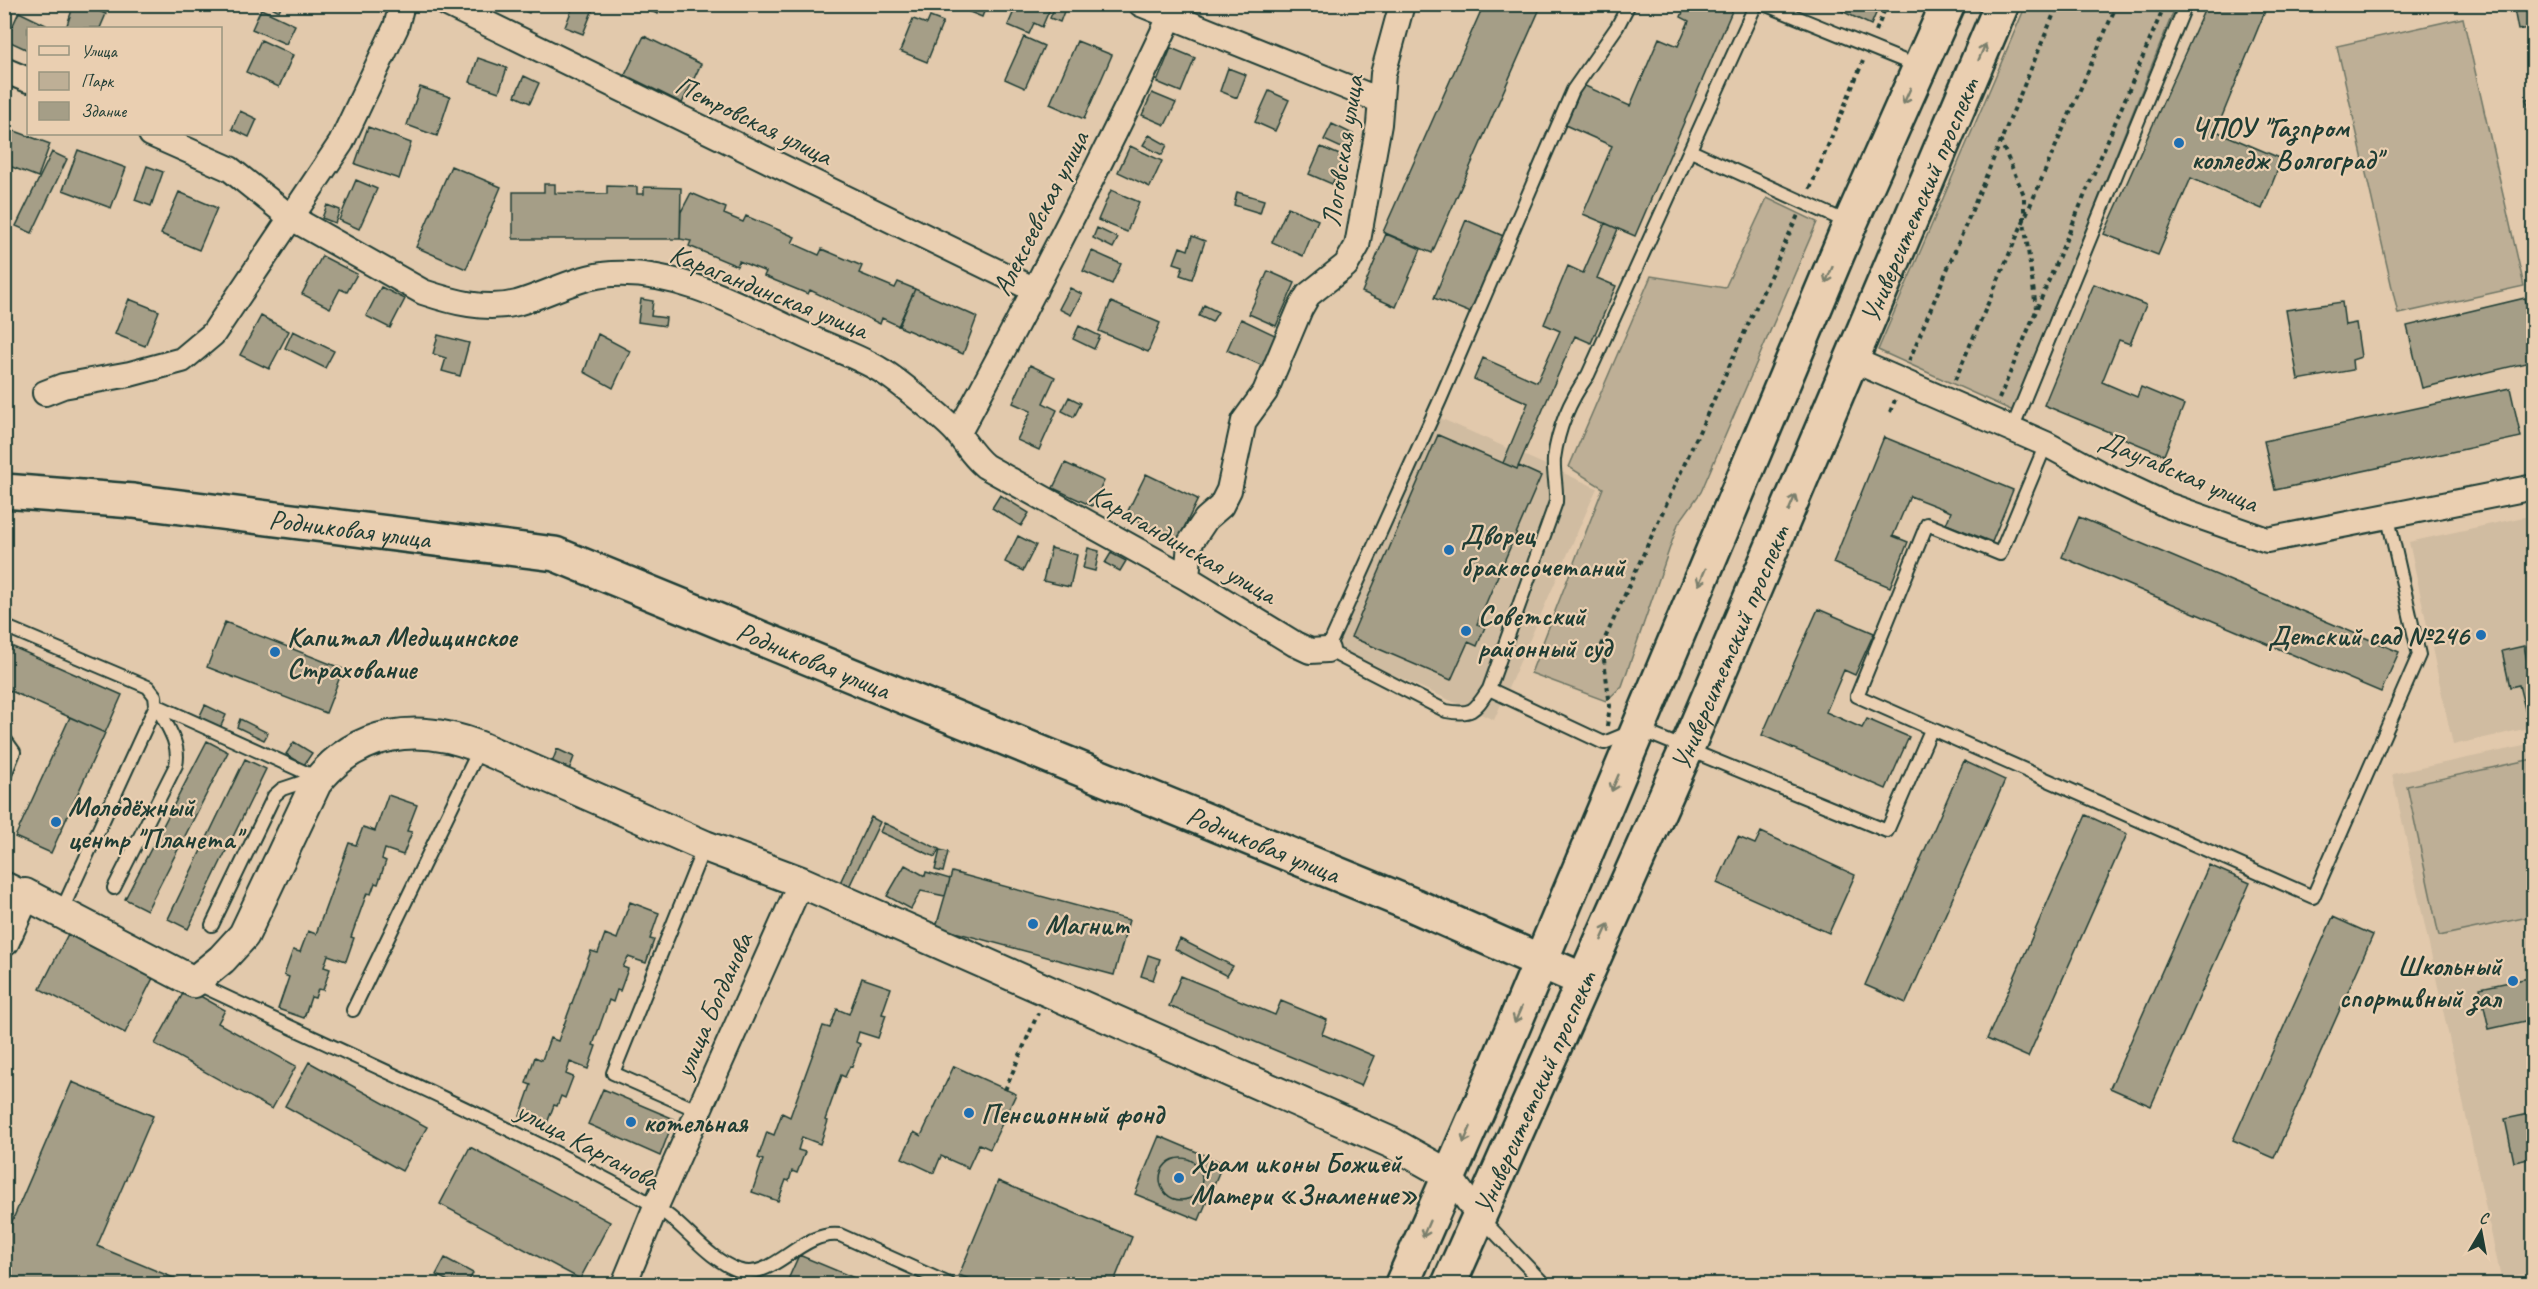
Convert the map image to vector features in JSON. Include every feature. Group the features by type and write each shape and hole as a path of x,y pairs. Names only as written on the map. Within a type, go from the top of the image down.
{"main road":[{"name":"Университетский проспект","path":"1402,1284 1541,961 1850,224 1948,4"},
{"name":"Университетский проспект","path":"1449,1284 1687,748 2002,4"},
{"name":"Родниковая улица","path":"4,491 133,501 555,554 1379,891 1583,980"}],"street":[{"path":"45,393 63,386 130,374 182,360 213,334 341,143 396,27 402,4"},
{"name":"Петровская улица","path":"447,4 1035,290"},
{"path":"1141,4 1379,100"},
{"name":"Логовская улица","path":"1187,579 1190,543 1201,524 1221,506 1230,490 1244,420 1265,392 1300,309 1308,295 1346,265 1357,246 1379,124 1379,100 1402,4"},
{"name":"Алексеевская улица","path":"958,434 1035,290 1130,102 1170,17"},
{"path":"4,70 27,80"},
{"name":"Карагандинская улица","path":"153,135 230,169 290,217 423,292 471,305 516,303 599,274 650,274 674,279 882,371 958,434 974,457 985,466 1187,579 1295,644 1310,651 1327,650"},
{"name":"Даугавская улица","path":"1853,360 1910,369 2012,429 2102,474 2167,505 2267,540 2388,518 2534,487"},
{"path":"4,941 15,890 194,982 222,959 244,935 322,776 342,756 392,734 413,732 436,734 456,738 480,747 705,846 801,882 1392,1143 1449,1175 1478,1215"},
{"name":"улица Богданова","path":"624,1284 656,1206 801,882"}],"lane":[{"path":"1629,4 1617,27 1573,90 1435,410 1327,650 1446,711 1467,714 1476,708 1489,689 1556,502 1557,485 1554,461 1570,400 1588,375 1692,151 1756,4"},
{"path":"1764,4 1920,68"},
{"path":"2012,429 2186,4"},
{"path":"1692,151 1850,224"},
{"path":"2046,444 2001,554 1927,524 1857,696 2313,897 2419,655 2388,518"},
{"path":"4,626 148,687 175,742 178,756 114,888"},
{"path":"1489,689 1604,743 1638,729 1887,831 1931,730"},
{"path":"156,705 310,775 322,776"},
{"path":"61,913 156,705"},
{"path":"4,738 14,752 4,777"},
{"path":"353,1010 480,747"},
{"path":"212,925 273,796 282,789 322,776"},
{"path":"699,1111 613,1073 705,846"},
{"name":"улица Карганова","path":"194,982 529,1139 656,1206 723,1263 739,1271 758,1270"},
{"path":"1478,1215 1544,1284"},
{"path":"759,1284 758,1270 768,1267 816,1236 827,1233 840,1234 949,1284"}],"path":[{"path":"1604,743 1610,706 1602,645 1804,202 1887,4"},
{"path":"1890,412 1910,369 2000,140 2058,4"},
{"path":"1947,377 1956,381 2117,4"},
{"path":"1988,396 1998,400 2165,4"},
{"path":"2000,140 2024,195 2024,221 2037,309"},
{"path":"1005,1090 1027,1039"}],"shaded area":[{"path":"1431,414 1597,488 1494,720 1327,645"},
{"name":"Детский сад №246","path":"2533,515 2533,727 2453,745 2409,542"},
{"path":"2533,744 2533,1272 2501,1278 2392,774"}],"green space":[{"path":"2026,5 2176,5 2013,411 1878,350"},
{"path":"2463,18 2524,286 2398,314 2337,46"},
{"path":"1767,198 1817,222 1701,492 1678,524 1622,686 1606,701 1531,673 1603,488 1569,467 1651,276 1725,288"},
{"path":"2533,759 2533,916 2439,936 2407,786"}],"building":[{"path":"74,4 82,4 106,14 100,27 66,27"},
{"path":"266,4 282,4 279,11"},
{"path":"510,4 533,4 529,13"},
{"path":"574,4 595,4 583,34 565,27"},
{"path":"632,4 662,4 658,14"},
{"path":"962,4 987,4 982,17 960,8"},
{"path":"1017,4 1052,4 1042,27 1034,23 1029,34 1008,25"},
{"path":"1056,4 1066,6 1060,22 1050,18"},
{"path":"1484,4 1542,4 1432,253 1383,232"},
{"path":"1686,4 1735,4 1635,236 1583,214 1612,146 1565,125 1583,85 1630,106 1659,38 1678,46 1689,21 1681,17"},
{"path":"1827,4 1880,4 1871,25"},
{"name":"ЧПОУ \"Газпром колледж Волгоград\"","path":"2207,4 2268,4 2216,131 2282,159 2262,209 2191,178 2158,255 2104,234"},
{"path":"2513,4 2534,4 2534,27 2518,30"},
{"path":"261,9 295,25 286,44 252,29"},
{"path":"19,12 46,25 45,27 27,27 27,50 6,40"},
{"path":"930,17 943,22 927,62 900,51 913,19 927,24"},
{"path":"644,36 701,64 682,103 625,75"},
{"path":"1024,37 1044,46 1025,88 1005,79"},
{"path":"261,40 293,55 279,87 246,72"},
{"path":"1077,41 1112,55 1084,119 1050,104"},
{"path":"1171,48 1195,58 1181,92 1157,82"},
{"path":"478,58 507,68 499,92 470,82"},
{"path":"1228,68 1246,75 1237,98 1220,91"},
{"path":"524,76 539,83 530,103 515,96"},
{"path":"420,87 450,97 437,136 407,125"},
{"path":"1269,91 1289,100 1275,131 1255,122"},
{"path":"1152,93 1176,103 1165,125 1142,115"},
{"path":"2534,97 2534,128 2526,99"},
{"path":"240,111 257,119 249,137 232,129"},
{"path":"1332,124 1353,134 1346,150 1324,140"},
{"path":"4,127 50,144 38,177 4,164"},
{"path":"368,127 411,143 399,179 355,164"},
{"path":"1149,135 1167,145 1162,155 1143,145"},
{"path":"1130,146 1162,161 1150,187 1118,172"},
{"path":"1321,147 1344,157 1332,184 1309,174"},
{"path":"78,150 126,168 111,208 63,190"},
{"path":"52,152 67,159 32,233 16,226"},
{"path":"147,166 163,172 151,206 135,200"},
{"path":"451,166 501,187 466,269 416,247"},
{"path":"356,180 377,189 359,229 339,220"},
{"path":"544,184 555,184 555,193 607,194 607,186 637,187 637,194 644,194 644,187 681,188 680,239 513,239 513,192 544,192"},
{"path":"1111,190 1139,202 1127,232 1098,220"},
{"path":"179,192 217,208 199,250 161,234"},
{"path":"1237,192 1264,200 1260,213 1234,205"},
{"path":"691,193 726,208 724,214 743,222 746,216 795,237 792,243 819,255 822,249 862,266 859,273 895,288 898,282 915,289 899,326 882,318 880,324 810,290 808,294 764,276 766,272 739,261 737,266 689,246 691,241 680,239 681,212"},
{"path":"327,205 340,210 335,223 322,218"},
{"path":"1288,207 1318,220 1303,256 1272,242"},
{"path":"1466,220 1508,238 1476,315 1434,298"},
{"path":"1605,223 1618,229 1597,278 1616,286 1591,343 1575,336 1517,469 1503,463 1528,403 1474,379 1483,358 1537,382 1560,331 1544,324 1568,266 1583,273"},
{"path":"1097,228 1118,238 1113,248 1093,238"},
{"path":"1386,234 1421,249 1396,307 1362,292"},
{"path":"1192,236 1205,241 1192,279 1180,275 1183,266 1174,263 1180,247 1188,250"},
{"path":"1092,251 1121,264 1112,284 1083,271"},
{"path":"322,256 357,274 347,292 340,289 330,308 302,294"},
{"path":"1268,271 1295,283 1276,326 1249,314"},
{"path":"2094,284 2146,305 2130,344 2119,340 2102,382 2137,397 2141,387 2184,405 2164,455 2044,405"},
{"path":"381,287 405,299 390,328 366,316"},
{"path":"1070,288 1082,294 1071,315 1059,309"},
{"path":"915,289 977,317 963,354 898,326"},
{"path":"2525,298 2534,331 2534,361 2422,388 2407,326"},
{"path":"129,299 159,311 145,346 115,334"},
{"path":"641,299 653,301 651,316 666,318 665,326 638,322"},
{"path":"1111,302 1160,323 1148,352 1099,331"},
{"path":"2342,302 2345,325 2356,323 2361,357 2352,360 2353,370 2298,380 2286,310"},
{"path":"1204,305 1218,312 1212,322 1199,316"},
{"path":"261,316 289,331 269,369 240,355"},
{"path":"1241,319 1277,336 1263,366 1227,350"},
{"path":"1079,326 1100,336 1094,349 1073,339"},
{"path":"293,331 334,351 325,368 285,348"},
{"path":"598,334 630,351 613,388 584,372"},
{"path":"438,335 469,343 460,376 442,371 446,358 433,354"},
{"path":"1030,365 1055,377 1043,403 1057,410 1039,450 1017,440 1031,411 1013,403"},
{"path":"2510,388 2521,437 2275,490 2264,441"},
{"path":"1069,397 1081,403 1074,417 1062,411"},
{"name":"Дворец бракосочетаний","path":"1438,435 1517,469 1519,466 1541,476 1477,624 1485,627 1477,646 1468,642 1451,680 1351,637"},
{"path":"1884,437 2013,490 1992,542 1946,524 1951,512 1910,496 1893,536 1908,542 1890,587 1833,563"},
{"path":"1065,463 1104,481 1092,506 1053,488"},
{"path":"1146,474 1198,499 1178,540 1126,515"},
{"path":"1000,495 1029,513 1021,526 992,508"},
{"path":"2079,517 2399,652 2381,692 2062,557"},
{"path":"1018,536 1036,545 1023,571 1005,562"},
{"path":"1051,548 1077,555 1070,587 1043,581"},
{"path":"1088,548 1099,551 1095,571 1083,568"},
{"path":"1111,553 1126,561 1120,571 1105,563"},
{"path":"1818,609 1874,633 1855,675 1844,670 1826,712 1862,728 1867,719 1909,737 1886,789 1762,735"},
{"path":"225,622 343,669 326,713 207,667"},
{"path":"4,643 122,695 105,733 4,688"},
{"name":"Детский сад №246","path":"2524,646 2528,666 2534,665 2534,711 2526,713 2519,685 2510,687 2502,651"},
{"path":"205,705 226,715 219,730 198,720"},
{"name":"Молодёжный центр \"Планета\"","path":"70,717 105,733 51,853 15,837"},
{"path":"240,719 268,733 264,740 237,727"},
{"path":"207,741 228,752 147,910 125,899"},
{"path":"294,742 312,753 304,765 286,754"},
{"path":"557,749 574,757 569,770 552,763"},
{"path":"245,759 266,769 188,929 168,919"},
{"path":"1964,761 2005,780 1906,1003 1865,985"},
{"path":"388,795 417,805 407,831 412,832 403,855 385,849 382,859 386,861 378,884 375,883 371,894 367,893 351,937 354,938 346,961 328,955 324,967 330,969 323,990 318,989 315,998 311,997 304,1018 278,1009 289,977 284,975 293,950 300,952 308,931 316,934 349,843 356,845 363,827 375,831"},
{"path":"2086,815 2127,834 2028,1057 1987,1039"},
{"path":"871,817 880,822 847,891 838,887"},
{"path":"884,823 939,849 935,857 880,832"},
{"path":"1761,832 1855,875 1829,933 1717,883 1738,837 1755,844"},
{"path":"940,850 948,852 943,872 935,870"},
{"path":"905,865 925,876 926,872 950,879 945,896 921,891 911,909 887,896"},
{"path":"2209,865 2250,883 2151,1106 2110,1088"},
{"name":"Магнит","path":"952,872 1129,920 1114,975 936,927"},
{"path":"630,902 659,913 650,939 654,940 646,963 628,957 623,967 628,969 620,991 617,990 613,1002 609,1000 593,1045 596,1046 588,1069 570,1062 566,1074 573,1077 565,1098 561,1096 557,1106 554,1105 546,1126 520,1116 531,1085 526,1083 535,1057 542,1060 550,1038 558,1041 591,951 598,953 605,934 617,939"},
{"path":"2333,917 2373,935 2274,1158 2233,1140"},
{"path":"68,934 153,978 125,1033 40,989"},
{"path":"1180,939 1233,966 1227,976 1175,949"},
{"path":"1148,955 1160,959 1153,980 1141,976"},
{"path":"1181,976 1275,1015 1281,1001 1327,1020 1322,1034 1374,1056 1361,1086 1169,1006"},
{"path":"2534,977 2534,1019 2489,1029 2480,988"},
{"path":"862,978 891,988 882,1014 886,1015 878,1038 859,1032 856,1042 860,1044 852,1067 850,1066 845,1077 841,1075 825,1120 828,1121 820,1144 802,1137 798,1150 805,1152 797,1173 792,1171 789,1181 786,1180 778,1201 752,1192 763,1160 758,1158 767,1132 774,1135 782,1113 790,1117 823,1026 830,1028 837,1009 849,1014"},
{"path":"186,988 225,1010 218,1023 296,1066 272,1109 155,1044"},
{"path":"309,1062 427,1127 402,1171 285,1106"},
{"name":"Пенсионный фонд","path":"954,1066 1016,1094 990,1149 979,1144 968,1168 941,1156 934,1173 902,1158 914,1132 921,1136"},
{"path":"72,1082 153,1116 97,1246 188,1284 4,1284 4,1240"},
{"name":"котельная","path":"603,1089 674,1119 660,1156 588,1124"},
{"path":"2534,1113 2534,1158 2514,1162 2505,1119"},
{"name":"Храм иконы Божией Матери «Знамение»","path":"1159,1136 1223,1163 1199,1220 1135,1194"},
{"path":"470,1147 610,1222 580,1279 440,1204"},
{"path":"1181,1158 1196,1164 1202,1179 1196,1194 1181,1200 1166,1194 1160,1179 1166,1164"},
{"path":"998,1181 1132,1237 1113,1284 982,1284 959,1275"},
{"path":"799,1255 869,1284 786,1284"},
{"path":"445,1258 473,1273 467,1284 454,1284 436,1275"}],"place":[{"name":"ЧПОУ \"Газпром колледж Волгоград\"","path":"2179,143"},
{"name":"Дворец бракосочетаний","path":"1449,550"},
{"name":"Советский районный суд","path":"1466,631"},
{"name":"Детский сад №246","path":"2481,635"},
{"name":"Капитал Медицинское Страхование","path":"275,652"},
{"name":"Молодёжный центр \"Планета\"","path":"56,822"},
{"name":"Магнит","path":"1033,924"},
{"name":"Школьный спортивный зал","path":"2513,981"},
{"name":"Пенсионный фонд","path":"969,1113"},
{"name":"котельная","path":"631,1122"},
{"name":"Храм иконы Божией Матери «Знамение»","path":"1179,1178"}]}
